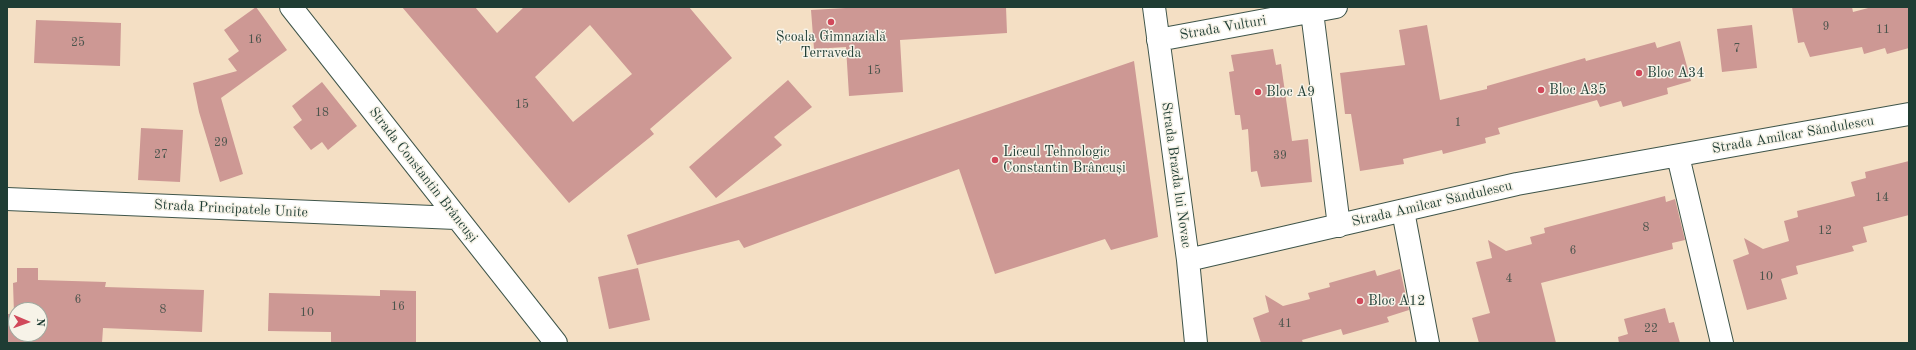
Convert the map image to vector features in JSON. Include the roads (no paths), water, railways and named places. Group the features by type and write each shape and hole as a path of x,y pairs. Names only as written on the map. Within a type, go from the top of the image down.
{"street":[{"name":"Strada Constantin Brâncuși","path":"291,7 556,343"},
{"name":"Strada Brazda lui Novac","path":"1154,7 1188,260 1196,343"},
{"name":"Strada Vulturi","path":"1158,40 1336,7"},
{"path":"1312,12 1339,226"},
{"name":"Strada Amilcar Săndulescu","path":"1188,260 1517,184 1909,114"},
{"path":"1678,156 1722,343"},
{"name":"Strada Principatele Unite","path":"7,199 456,218"},
{"path":"1403,211 1428,343"}],"place":[{"name":"Școala Gimnazială Terraveda","path":"831,22"},
{"name":"Bloc A34","path":"1639,73"},
{"name":"Bloc A35","path":"1541,90"},
{"name":"Bloc A9","path":"1258,92"},
{"name":"Liceul Tehnologic Constantin Brâncuși","path":"995,160"},
{"name":"Bloc A12","path":"1360,301"}]}
